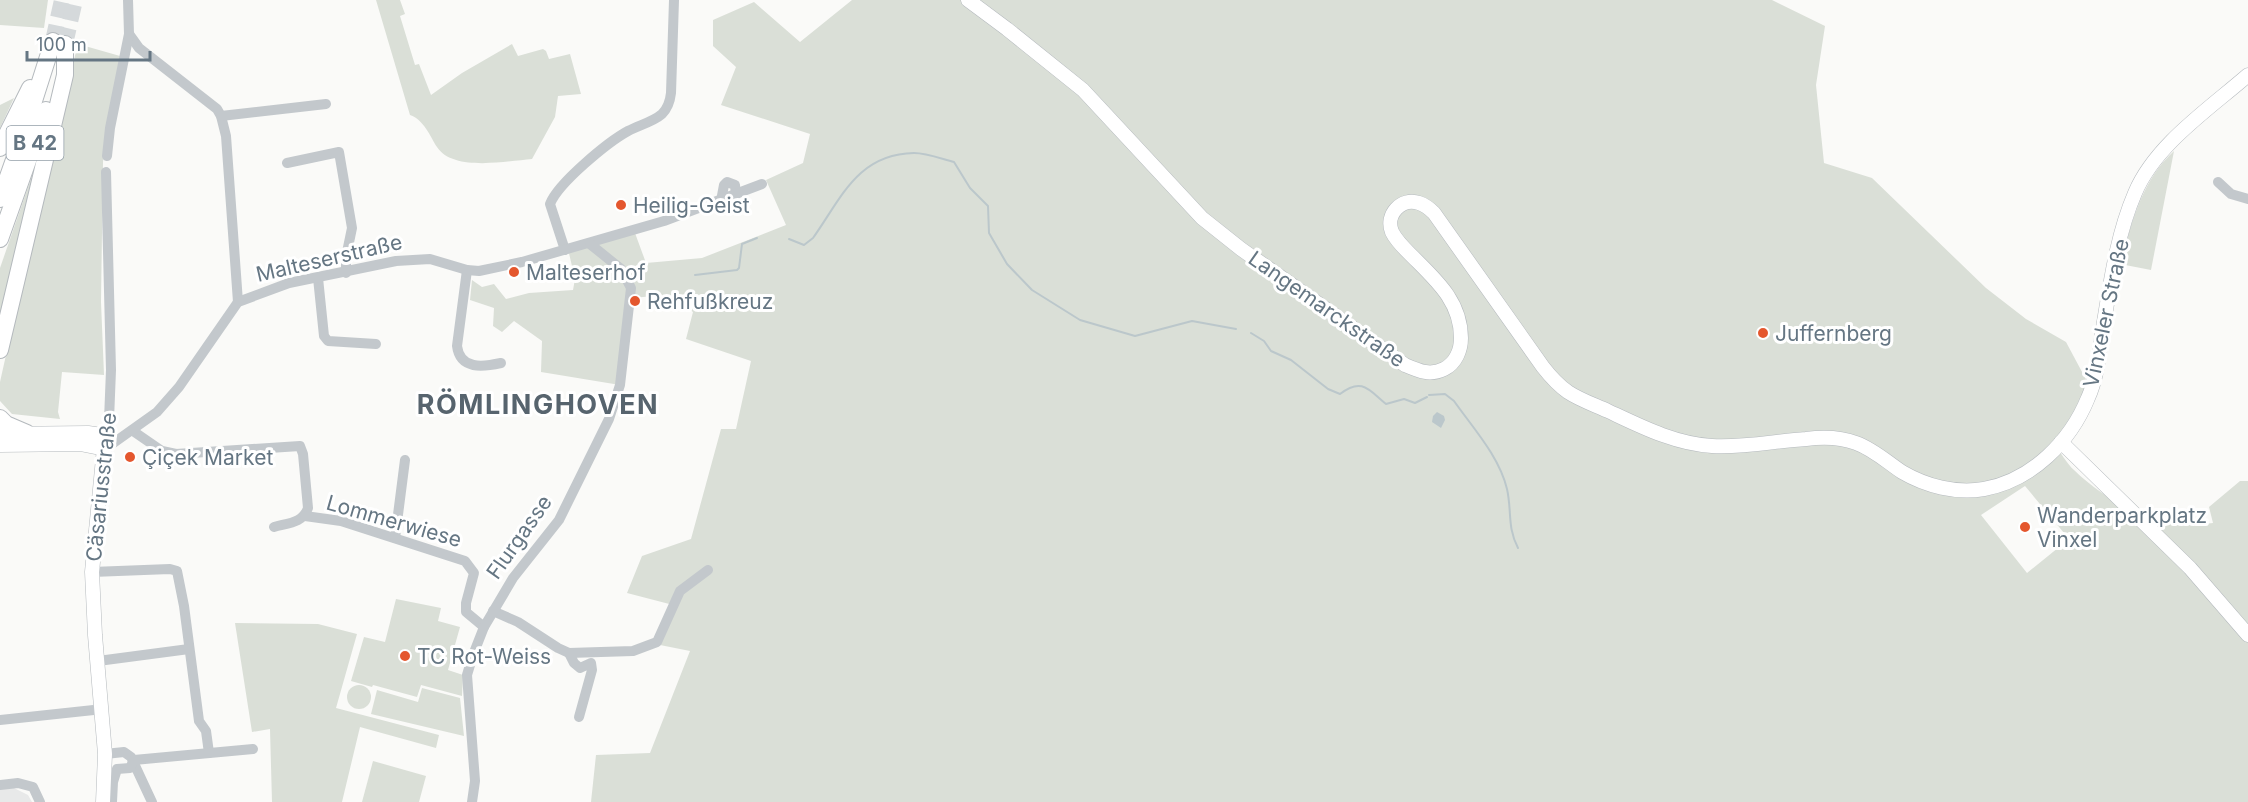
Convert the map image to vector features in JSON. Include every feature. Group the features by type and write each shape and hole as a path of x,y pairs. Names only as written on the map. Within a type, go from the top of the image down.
{"highway":[{"name":"B 42","path":"0,148 59,43"},
{"name":"B 42","path":"0,199 59,43"},
{"name":"B 42","path":"0,239 39,131 59,43"},
{"name":"B 42","path":"0,350 65,75 59,43"},
{"path":"0,418 6,424 27,433"}],"main road":[{"name":"Langemarckstraße","path":"968,0 1007,28 1083,90 1202,218 1240,249 1405,365 1422,372 1437,373 1449,366 1461,346 1460,317 1452,301 1442,286 1399,243 1392,232 1390,221 1392,213 1398,206 1411,201 1420,203 1434,213 1534,355"},
{"name":"Vinxeler Straße","path":"1534,355 1554,381 1567,391 1623,418 1688,443 1722,447 1826,437 1863,447 1903,472 1939,488 1972,490 2007,483 2026,474 2041,463 2076,422 2089,397 2096,375 2118,252 2135,192 2150,166 2169,144 2248,75"},
{"path":"0,434 88,433 102,435 105,444 0,445"},
{"path":"2061,442 2190,568 2248,635"},
{"name":"Cäsariusstraße","path":"103,802 105,754 92,572 105,444"}],"street":[{"path":"107,156 110,128 129,34 128,0"},
{"path":"565,250 550,204 552,198 602,149 626,132 659,117 667,108 671,93 674,0"},
{"path":"129,34 139,48 211,104 221,116 226,136 238,302"},
{"path":"221,116 326,104"},
{"path":"287,163 339,152 352,228 346,257 346,273"},
{"name":"Cäsariusstraße","path":"105,444 109,420 111,370 106,172"},
{"path":"2218,182 2231,194 2248,199"},
{"name":"Malteserstraße","path":"105,444 133,431 157,412 179,387 238,302 289,283 414,258 430,259 467,270 479,271 590,244 674,218 762,184"},
{"name":"Flurgasse","path":"472,802 475,781 467,675 472,655 484,627 513,578 559,520 615,403 620,385 631,288 621,269 590,244"},
{"path":"467,270 457,346 458,356 465,362 483,367 501,363"},
{"path":"318,278 324,336 328,341 376,344"},
{"name":"Lommerwiese","path":"133,431 162,451 176,454 300,446 303,454 308,508 305,516 300,520 274,527"},
{"path":"395,538 405,460"},
{"name":"Lommerwiese","path":"305,516 341,521 465,561 474,573 466,603 466,612 484,627"},
{"path":"92,572 170,569 177,571 199,721 206,731 209,753"},
{"path":"493,611 518,622 570,653 589,658 633,651 657,642 680,591 708,570"},
{"path":"98,661 189,649"},
{"path":"579,717 592,670 589,658"},
{"path":"0,720 102,709"},
{"path":"134,760 253,749"},
{"path":"105,754 124,752 134,760 152,802"},
{"path":"112,802 113,782 117,769 130,768 134,760"},
{"path":"0,785 18,783 33,787 40,802"}],"shaded area":[{"path":"0,0 48,0 44,28 0,25"},
{"path":"376,0 400,0 405,14 400,16 415,65 419,64 431,95 462,73 512,44 518,56 543,49 549,59 570,54 581,94 558,96 555,117 532,159 495,163 455,160 445,155 437,147 423,124 410,115"},
{"path":"852,0 1772,0 1825,26 1816,85 1824,163 1872,178 1986,288 2026,319 2066,342 2089,385 2078,412 2054,444 2071,467 2088,483 2120,504 2138,513 2175,523 2213,523 2209,507 2240,481 2248,481 2248,802 591,802 596,755 650,753 690,651 660,645 677,606 627,593 642,556 691,539 721,429 736,429 751,361 686,339 693,312 675,298 655,296 631,298 620,385 541,372 542,341 514,321 502,332 493,326 494,308 470,300 472,280 482,287 494,284 506,299 529,293 573,290 575,279 568,249 635,233 646,263 702,258 786,225 766,180 803,163 810,134 721,105 736,67 713,46 713,20 754,2 800,42","holes":["2025,486 2069,539 2027,573 1981,515"]},
{"path":"78,44 120,56 103,162 101,302 104,375 62,372 58,412 60,419 12,414 0,401 0,382 56,131"},
{"path":"14,98 0,128 0,105"},
{"path":"41,150 0,321 0,268"},
{"path":"2174,151 2151,270 2120,264 2139,203 2153,176"},
{"path":"1437,412 1444,416 1445,420 1441,428 1432,422"},
{"name":"TC Rot-Weiss","path":"396,599 441,608 438,621 460,627 448,670 463,675 462,696 421,685 417,697 351,681 364,637 385,642"},
{"path":"235,623 318,624 357,634 336,708 439,735 436,748 360,727 342,802 272,802 270,729 252,732"},
{"path":"359,685 368,688 371,697 368,706 359,709 350,706 347,697 350,688"},
{"path":"422,688 460,698 464,736 371,714 377,690 418,702"},
{"path":"373,761 426,776 419,802 362,802"},
{"path":"14,788 28,795 32,802 0,802 0,789"}],"waterway":[{"path":"789,239 804,245 813,238 842,194 864,170 878,161 894,155 924,154 954,162 970,188 988,206 989,233 1007,264 1032,290 1080,320 1135,336 1192,321 1236,329"},
{"path":"695,275 737,270 742,244 757,238"},
{"path":"1251,333 1264,341 1271,351 1291,360 1328,389 1340,394 1354,386 1360,386 1370,390 1386,404 1404,399 1415,403 1427,397"},
{"path":"1429,395 1445,394 1454,401 1492,454 1507,489 1511,526 1518,548"}],"tunnel":[{"path":"53,41 62,0"},
{"path":"65,44 75,0"}],"place":[{"name":"Heilig-Geist","path":"621,205"},
{"name":"Malteserhof","path":"514,272"},
{"name":"Rehfußkreuz","path":"635,301"},
{"name":"Juffernberg","path":"1763,333"},
{"name":"Çiçek Market","path":"130,457"},
{"name":"Wanderparkplatz Vinxel","path":"2025,527"},
{"name":"TC Rot-Weiss","path":"405,656"}],"district":[{"name":"RÖMLINGHOVEN","path":"538,404"}]}
